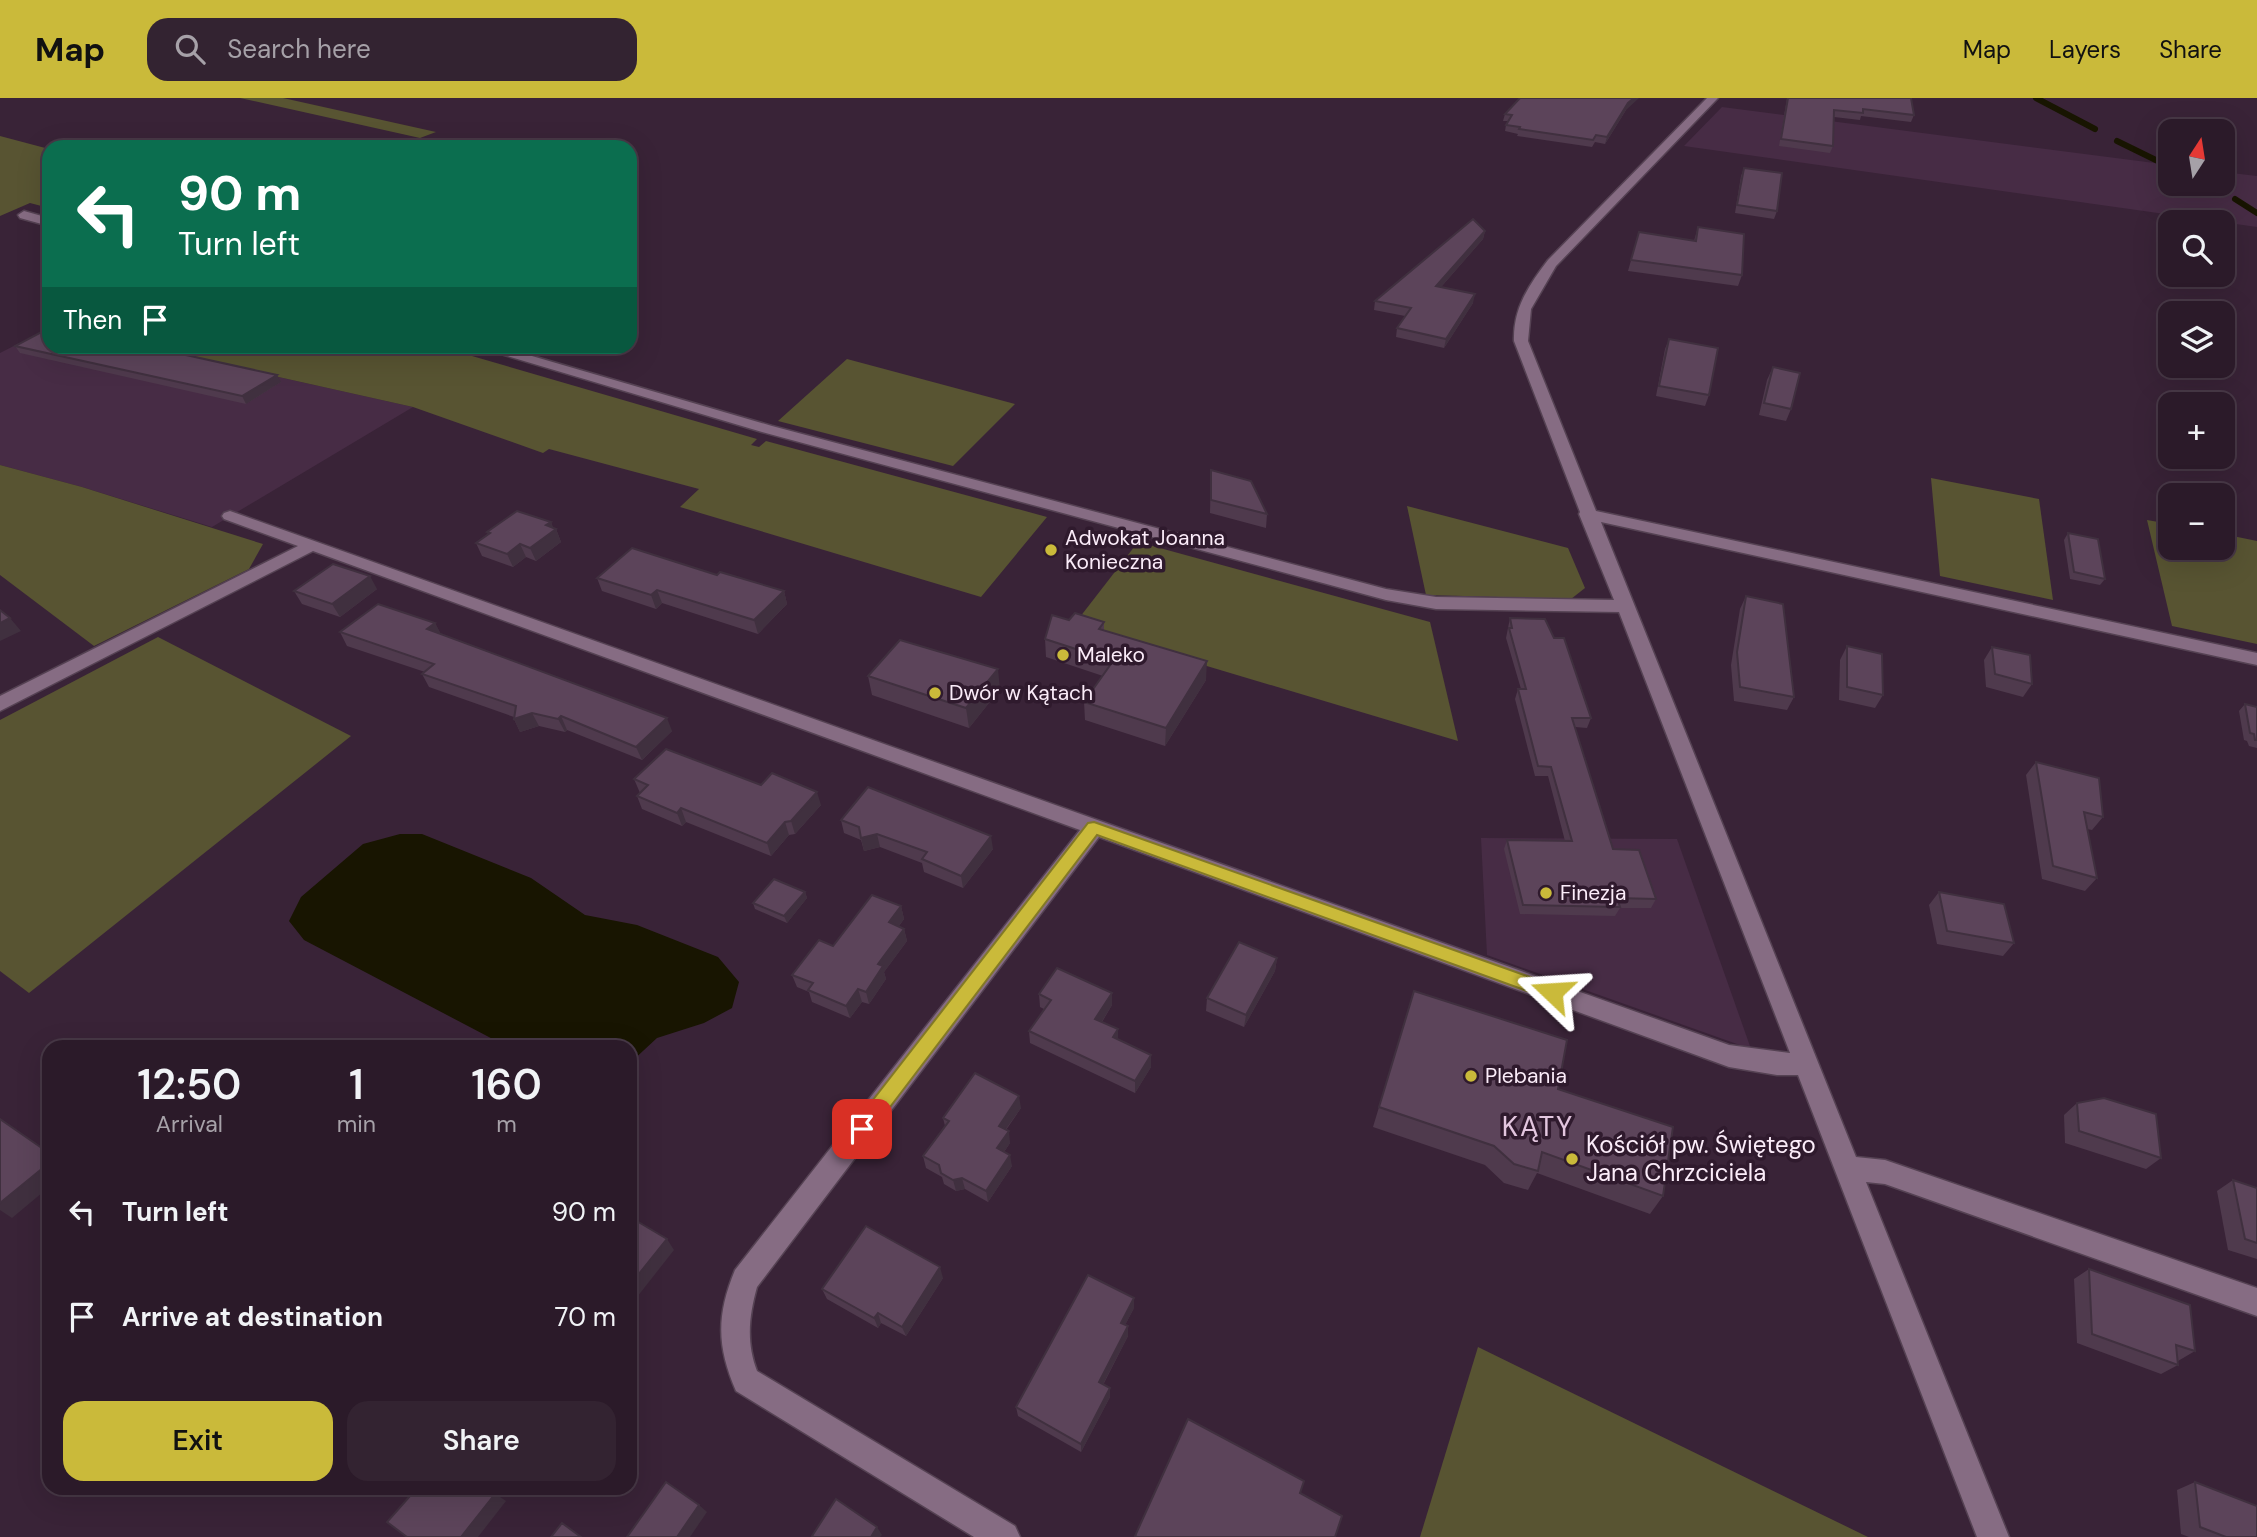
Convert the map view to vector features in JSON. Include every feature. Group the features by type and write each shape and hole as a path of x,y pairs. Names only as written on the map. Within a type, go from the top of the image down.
{"street":[{"path":"1713,98 1552,263 1533,288 1521,314 1519,326 1525,356 1993,1537"},
{"path":"24,215 42,220"},
{"path":"509,354 767,429 1386,594 1436,603 1624,606"},
{"path":"1587,514 2257,659"},
{"path":"230,516 1729,1056 1777,1064 1807,1064"},
{"path":"0,704 312,545"},
{"path":"1004,1537 746,1381 736,1357 733,1323 745,1280 1094,828"},
{"path":"1849,1168 1885,1172 2257,1302"}],"shaded area":[{"path":"240,98 283,98 436,132 420,138"},
{"path":"1722,107 2158,163 2158,196 2235,196 2235,173 2257,176 2257,227 2235,224 2235,210 2158,210 2158,213 1684,146"},
{"path":"0,136 42,147 42,206 30,203 0,216"},
{"path":"42,332 42,354 176,354 413,407 212,527 0,465 0,353"},
{"path":"465,354 757,439 751,445 759,447 766,441 1047,517 981,597 680,507 699,489 549,449 543,453 413,407 184,356"},
{"path":"847,359 1015,404 953,466 778,421"},
{"path":"0,465 82,487 263,544 249,569 94,646 0,575"},
{"path":"1931,478 2039,499 2053,600 1940,576"},
{"path":"1407,506 1568,548 1585,588 1571,599 1426,595"},
{"path":"2147,520 2158,522 2158,560 2235,560 2235,536 2257,541 2257,644 2172,626"},
{"path":"1138,542 1430,622 1458,741 1073,626"},
{"path":"158,637 351,736 29,993 0,971 0,720"},
{"path":"400,834 422,834 531,878 585,915 637,925 718,957 739,982 732,1008 704,1023 657,1038 637,1057 637,1040 495,1040 304,940 289,921 301,897 363,844"},
{"path":"1481,838 1677,839 1751,1049 1487,955"},
{"path":"1478,1347 1868,1537 1420,1537"}],"building":[{"path":"1520,98 1634,98 1607,137 1596,135 1593,140 1506,125 1512,115 1505,114"},
{"path":"1788,98 1911,98 1914,115 1863,109 1863,113 1834,110 1833,146 1781,139"},
{"path":"1744,168 1782,173 1777,211 1737,205"},
{"path":"1473,219 1485,231 1436,286 1475,294 1446,339 1397,328 1411,308 1375,301"},
{"path":"1698,227 1744,234 1742,275 1631,260 1639,232 1696,241"},
{"path":"42,332 42,352 15,346"},
{"path":"1669,339 1718,348 1709,395 1659,386"},
{"path":"51,354 181,354 277,375 242,396"},
{"path":"1773,367 1800,373 1791,409 1764,403"},
{"path":"1211,470 1251,481 1267,514 1211,500"},
{"path":"517,511 551,522 546,525 556,529 530,548 520,544 507,554 476,543 490,533 487,532"},
{"path":"2068,533 2098,539 2105,579 2074,572"},
{"path":"632,548 717,575 720,572 784,591 754,620 657,590 651,595 597,578"},
{"path":"333,564 370,576 332,604 294,591"},
{"path":"1746,596 1783,604 1794,697 1740,687 1737,652"},
{"path":"378,604 435,623 427,629 667,718 636,747 561,716 558,719 532,713 514,719 516,706 422,674 434,664 340,632"},
{"path":"0,610 10,618 0,623"},
{"path":"1075,613 1104,622 1099,629 1207,661 1166,728 1084,702 1113,661 1045,639 1052,615 1069,620"},
{"path":"1510,618 1545,619 1554,638 1564,638 1591,718 1572,718 1613,849 1639,850 1656,899 1617,898 1620,907 1523,905 1507,840 1572,841 1551,767 1538,766 1518,689 1526,689 1509,628 1512,628"},
{"path":"900,640 998,669 966,708 868,676"},
{"path":"1847,646 1882,654 1883,695 1847,687"},
{"path":"1992,647 2030,655 2032,684 1995,674"},
{"path":"2245,704 2257,707 2257,740 2254,734 2250,733"},
{"path":"666,749 761,785 772,773 817,792 767,843 681,808 677,813 637,796 648,785 634,779"},
{"path":"2036,762 2099,778 2103,817 2084,812 2097,878 2053,866"},
{"path":"868,787 991,836 961,876 922,859 927,852 877,834 861,838 859,827 841,820"},
{"path":"774,879 805,892 784,916 753,903"},
{"path":"1939,892 2004,904 2014,943 1947,931"},
{"path":"872,895 901,906 889,922 904,929 878,964 883,966 866,992 858,989 846,1006 808,990 813,983 792,975 819,940 833,946"},
{"path":"1239,942 1277,958 1246,1015 1207,998"},
{"path":"1057,968 1112,993 1095,1019 1118,1029 1113,1037 1151,1055 1135,1081 1029,1031 1051,1000 1039,994"},
{"path":"1414,991 1567,1040 1558,1089 1673,1127 1663,1196 1542,1152 1538,1171 1514,1164 1494,1146 1379,1107"},
{"path":"975,1073 1019,1096 999,1126 1009,1131 997,1148 1010,1155 986,1191 962,1178 953,1180 941,1173 939,1165 923,1156 949,1121 943,1118"},
{"path":"2104,1098 2156,1114 2161,1158 2079,1131 2077,1103"},
{"path":"0,1119 42,1148 42,1169 0,1203"},
{"path":"2233,1180 2257,1188 2257,1243 2245,1239"},
{"path":"637,1221 667,1239 637,1276"},
{"path":"866,1226 940,1267 902,1327 878,1313 874,1318 822,1289"},
{"path":"2089,1269 2190,1305 2195,1351 2176,1345 2178,1365 2092,1334"},
{"path":"1088,1275 1134,1298 1121,1323 1128,1326 1099,1382 1110,1388 1081,1444 1016,1407"},
{"path":"1188,1419 1304,1481 1300,1493 1342,1516 1335,1537 1135,1536"},
{"path":"666,1482 699,1505 677,1537 627,1537"},
{"path":"2195,1482 2257,1506 2257,1537 2226,1537 2200,1527"},
{"path":"411,1495 494,1495 461,1537 407,1537 387,1522"},
{"path":"836,1499 877,1527 871,1537 812,1536"},
{"path":"562,1523 581,1537 551,1537"}],"waterway":[{"path":"2036,98 2095,129"},
{"path":"2117,141 2158,161"},
{"path":"2235,199 2257,213"}],"place":[{"name":"Adwokat Joanna Konieczna","path":"1051,550"},
{"name":"Maleko","path":"1063,655"},
{"name":"Dwór w Kątach","path":"935,693"},
{"name":"Finezja","path":"1546,893"},
{"name":"Plebania","path":"1471,1076"},
{"name":"Kościół pw. Świętego Jana Chrzciciela","path":"1572,1159"}],"district":[{"name":"KĄTY","path":"1538,1126"}],"route":[{"path":"862,1129 1094,828 1552,992"}]}
